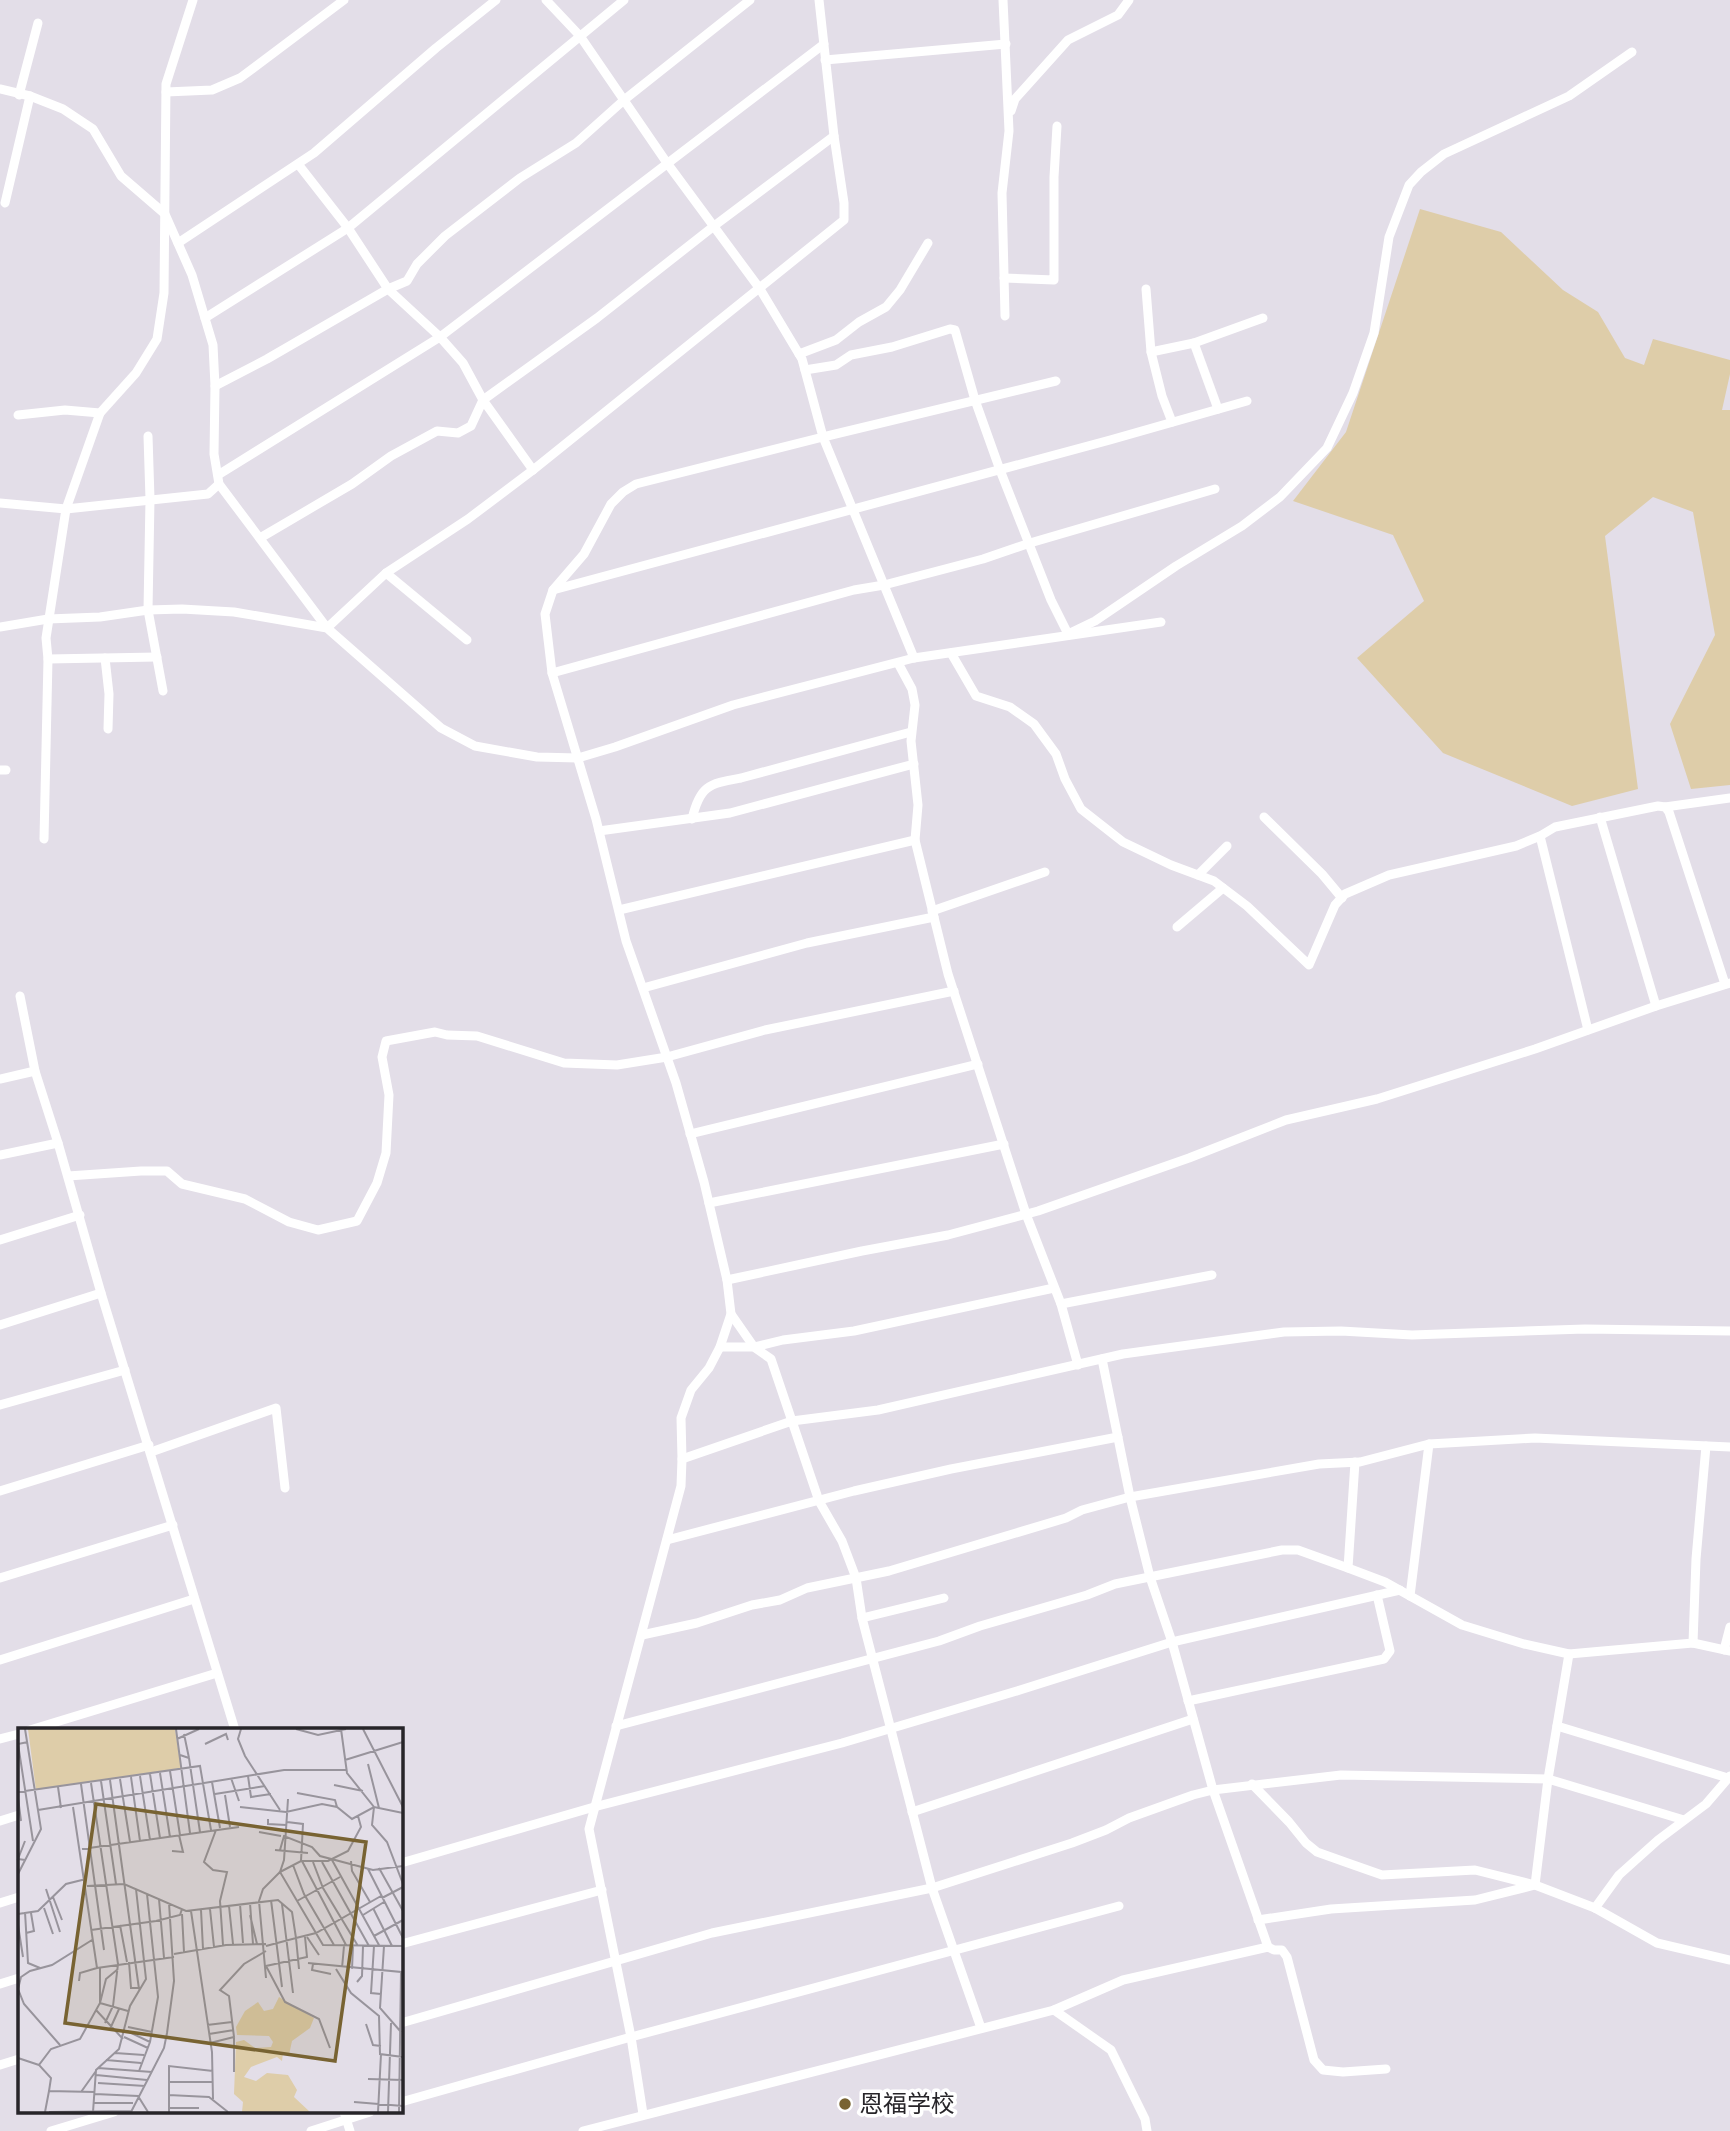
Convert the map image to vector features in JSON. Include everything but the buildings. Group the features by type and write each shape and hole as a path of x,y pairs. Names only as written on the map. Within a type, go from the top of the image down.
{"street":[{"path":"44,839 48,659 46,638 66,509 100,413 136,373 157,339 164,293 166,84 193,0"},
{"path":"166,92 212,90 240,78 344,0"},
{"path":"178,243 314,153 496,0"},
{"path":"546,0 580,36 667,163 760,289 799,354 824,438 914,658"},
{"path":"205,318 348,228 624,0"},
{"path":"215,386 407,281 417,264 445,236 520,178 576,143 624,100 750,0"},
{"path":"327,628 386,573 468,519 533,470 844,219 819,0"},
{"path":"1003,0 1009,120 1002,193 1005,316"},
{"path":"1009,120 1015,99 1068,40 1118,15 1129,0"},
{"path":"19,95 38,23"},
{"path":"0,503 66,509 208,494 218,480 440,337 824,44"},
{"path":"825,60 1006,44"},
{"path":"1068,634 1095,621 1176,566 1242,526 1280,497 1327,448 1353,393 1374,332 1389,237 1409,185 1420,172 1444,154 1569,96 1632,52"},
{"path":"0,89 30,96 63,109 93,129 121,176 165,214 192,275 213,345 214,454 218,480 327,628 441,728 475,746 537,757 578,758 733,705 914,658 1161,622"},
{"path":"5,203 30,96"},
{"path":"1004,278 1054,280 1057,126"},
{"path":"261,538 352,484 391,456 437,431 458,433 471,426 483,400 597,318 834,136"},
{"path":"298,164 348,228 388,289 440,337 463,363 483,400 533,470"},
{"path":"799,354 836,340 859,322 886,307 900,290 928,243"},
{"path":"1146,289 1151,352 1162,396 1172,422"},
{"path":"1151,352 1194,343 1263,318"},
{"path":"805,370 836,365 859,352 892,347 950,329 955,330 975,400 1000,470 1051,600 1068,634"},
{"path":"1194,343 1218,409"},
{"path":"643,2114 631,2037 589,1829 681,1486 681,1418 691,1390 709,1368 720,1347 731,1314 727,1280 690,1134 626,941 599,831 552,673 545,614 553,590 584,554 611,505 623,492 636,484 1056,381"},
{"path":"553,590 1247,401"},
{"path":"18,415 65,410 100,413"},
{"path":"148,436 148,610 163,691"},
{"path":"552,673 854,590 884,585 983,559 1215,489"},
{"path":"386,573 467,640"},
{"path":"0,627 48,619 182,609 234,612 327,628"},
{"path":"951,653 976,696 1010,707 1034,724 1056,754 1065,779 1081,809 1123,842 1171,865 1214,881 1247,906 1309,965 1335,905 1345,894 1390,875 1516,846 1555,827 1658,806 1730,798"},
{"path":"48,659 157,657"},
{"path":"105,658 109,694 108,729"},
{"path":"898,663 912,689 915,705 911,741 918,805 915,840 933,914 954,991 1026,1214 1060,1304 1078,1365"},
{"path":"692,819 696,801 704,789 715,783 912,732"},
{"path":"599,831 730,813 914,764"},
{"path":"727,1280 948,1235 1026,1214 1189,1158 1286,1120 1377,1099 1728,984 1665,807"},
{"path":"1264,817 1322,874 1342,898"},
{"path":"1600,817 1656,1006"},
{"path":"1540,836 1588,1030"},
{"path":"619,909 915,840"},
{"path":"1198,875 1227,845"},
{"path":"643,988 807,943 933,914 1045,872"},
{"path":"1177,927 1223,888"},
{"path":"68,1175 167,1171 182,1184 245,1199 289,1222 318,1230 333,1227 357,1221 377,1183 386,1153 389,1095 382,1057 386,1041 435,1032 477,1036 564,1063 617,1065 667,1058 765,1030 954,991"},
{"path":"20,996 35,1071 234,1728"},
{"path":"690,1134 978,1064"},
{"path":"0,1079 35,1071"},
{"path":"0,1155 58,1143"},
{"path":"709,1203 1004,1144"},
{"path":"0,1240 80,1214"},
{"path":"1060,1304 1212,1275"},
{"path":"720,1347 754,1347 783,1340 854,1331 1054,1288"},
{"path":"0,1325 101,1293"},
{"path":"731,1314 754,1347 771,1359 819,1501 842,1541 856,1578 862,1618 932,1888 981,2028"},
{"path":"682,1460 792,1421 877,1410 1123,1354 1284,1332 1340,1331 1412,1335 1585,1329 1730,1331"},
{"path":"1102,1359 1130,1497 1150,1577 1172,1642 1213,1790 1268,1947"},
{"path":"0,1405 125,1370"},
{"path":"0,1491 150,1449 276,1408 285,1488"},
{"path":"667,1540 854,1491 951,1469 1118,1437"},
{"path":"642,1635 780,1600 807,1588 889,1571 1130,1497 1319,1464 1355,1462 1429,1444 1535,1438 1730,1447"},
{"path":"1410,1596 1429,1444"},
{"path":"1693,1643 1696,1559 1706,1446"},
{"path":"1348,1568 1355,1462"},
{"path":"0,1578 173,1525"},
{"path":"616,1726 939,1641 1115,1584 1282,1550 1298,1550 1348,1568 1400,1590 1462,1625 1524,1644 1569,1654 1693,1643 1727,1651 1730,1627"},
{"path":"402,1863 594,1807 842,1743 1172,1642 1400,1590"},
{"path":"1188,1701 1384,1659 1390,1651 1377,1595"},
{"path":"862,1618 944,1598"},
{"path":"0,1660 194,1599"},
{"path":"1535,1885 1548,1779 1569,1654"},
{"path":"37,1728 217,1673"},
{"path":"912,1812 1193,1719"},
{"path":"1557,1726 1729,1777 1706,1804 1619,1875 1595,1909"},
{"path":"0,1740 18,1734"},
{"path":"402,2023 712,1933 932,1888 1072,1843 1129,1818 1193,1794 1213,1790 1341,1775 1548,1779 1684,1820"},
{"path":"1252,1784 1317,1852 1382,1875 1475,1870 1535,1885 1595,1909 1657,1943 1730,1959"},
{"path":"0,1821 18,1815"},
{"path":"1258,1920 1331,1909 1475,1900 1535,1885"},
{"path":"402,1944 602,1890"},
{"path":"0,1903 18,1897"},
{"path":"402,2102 631,2037 1119,1906"},
{"path":"590,2130 643,2114 1054,2010 1123,1980 1268,1947 1282,1950 1287,1957 1314,2060 1324,2070 1343,2072 1386,2069"},
{"path":"0,1984 18,1978"},
{"path":"1054,2010 1111,2050 1145,2119 1147,2131"},
{"path":"0,2065 18,2059"},
{"path":"51,2131 107,2114"},
{"path":"311,2131 346,2116 350,2131"}],"shaded area":[{"path":"1420,209 1501,232 1563,290 1598,312 1625,358 1644,365 1653,339 1730,360 1730,374 1722,410 1730,410 1730,785 1691,789 1670,724 1715,635 1693,512 1653,497 1605,536 1638,789 1572,806 1443,753 1357,658 1424,601 1393,535 1293,501 1346,432"}],"place":[{"name":"恩福学校","path":"845,2104"}]}
